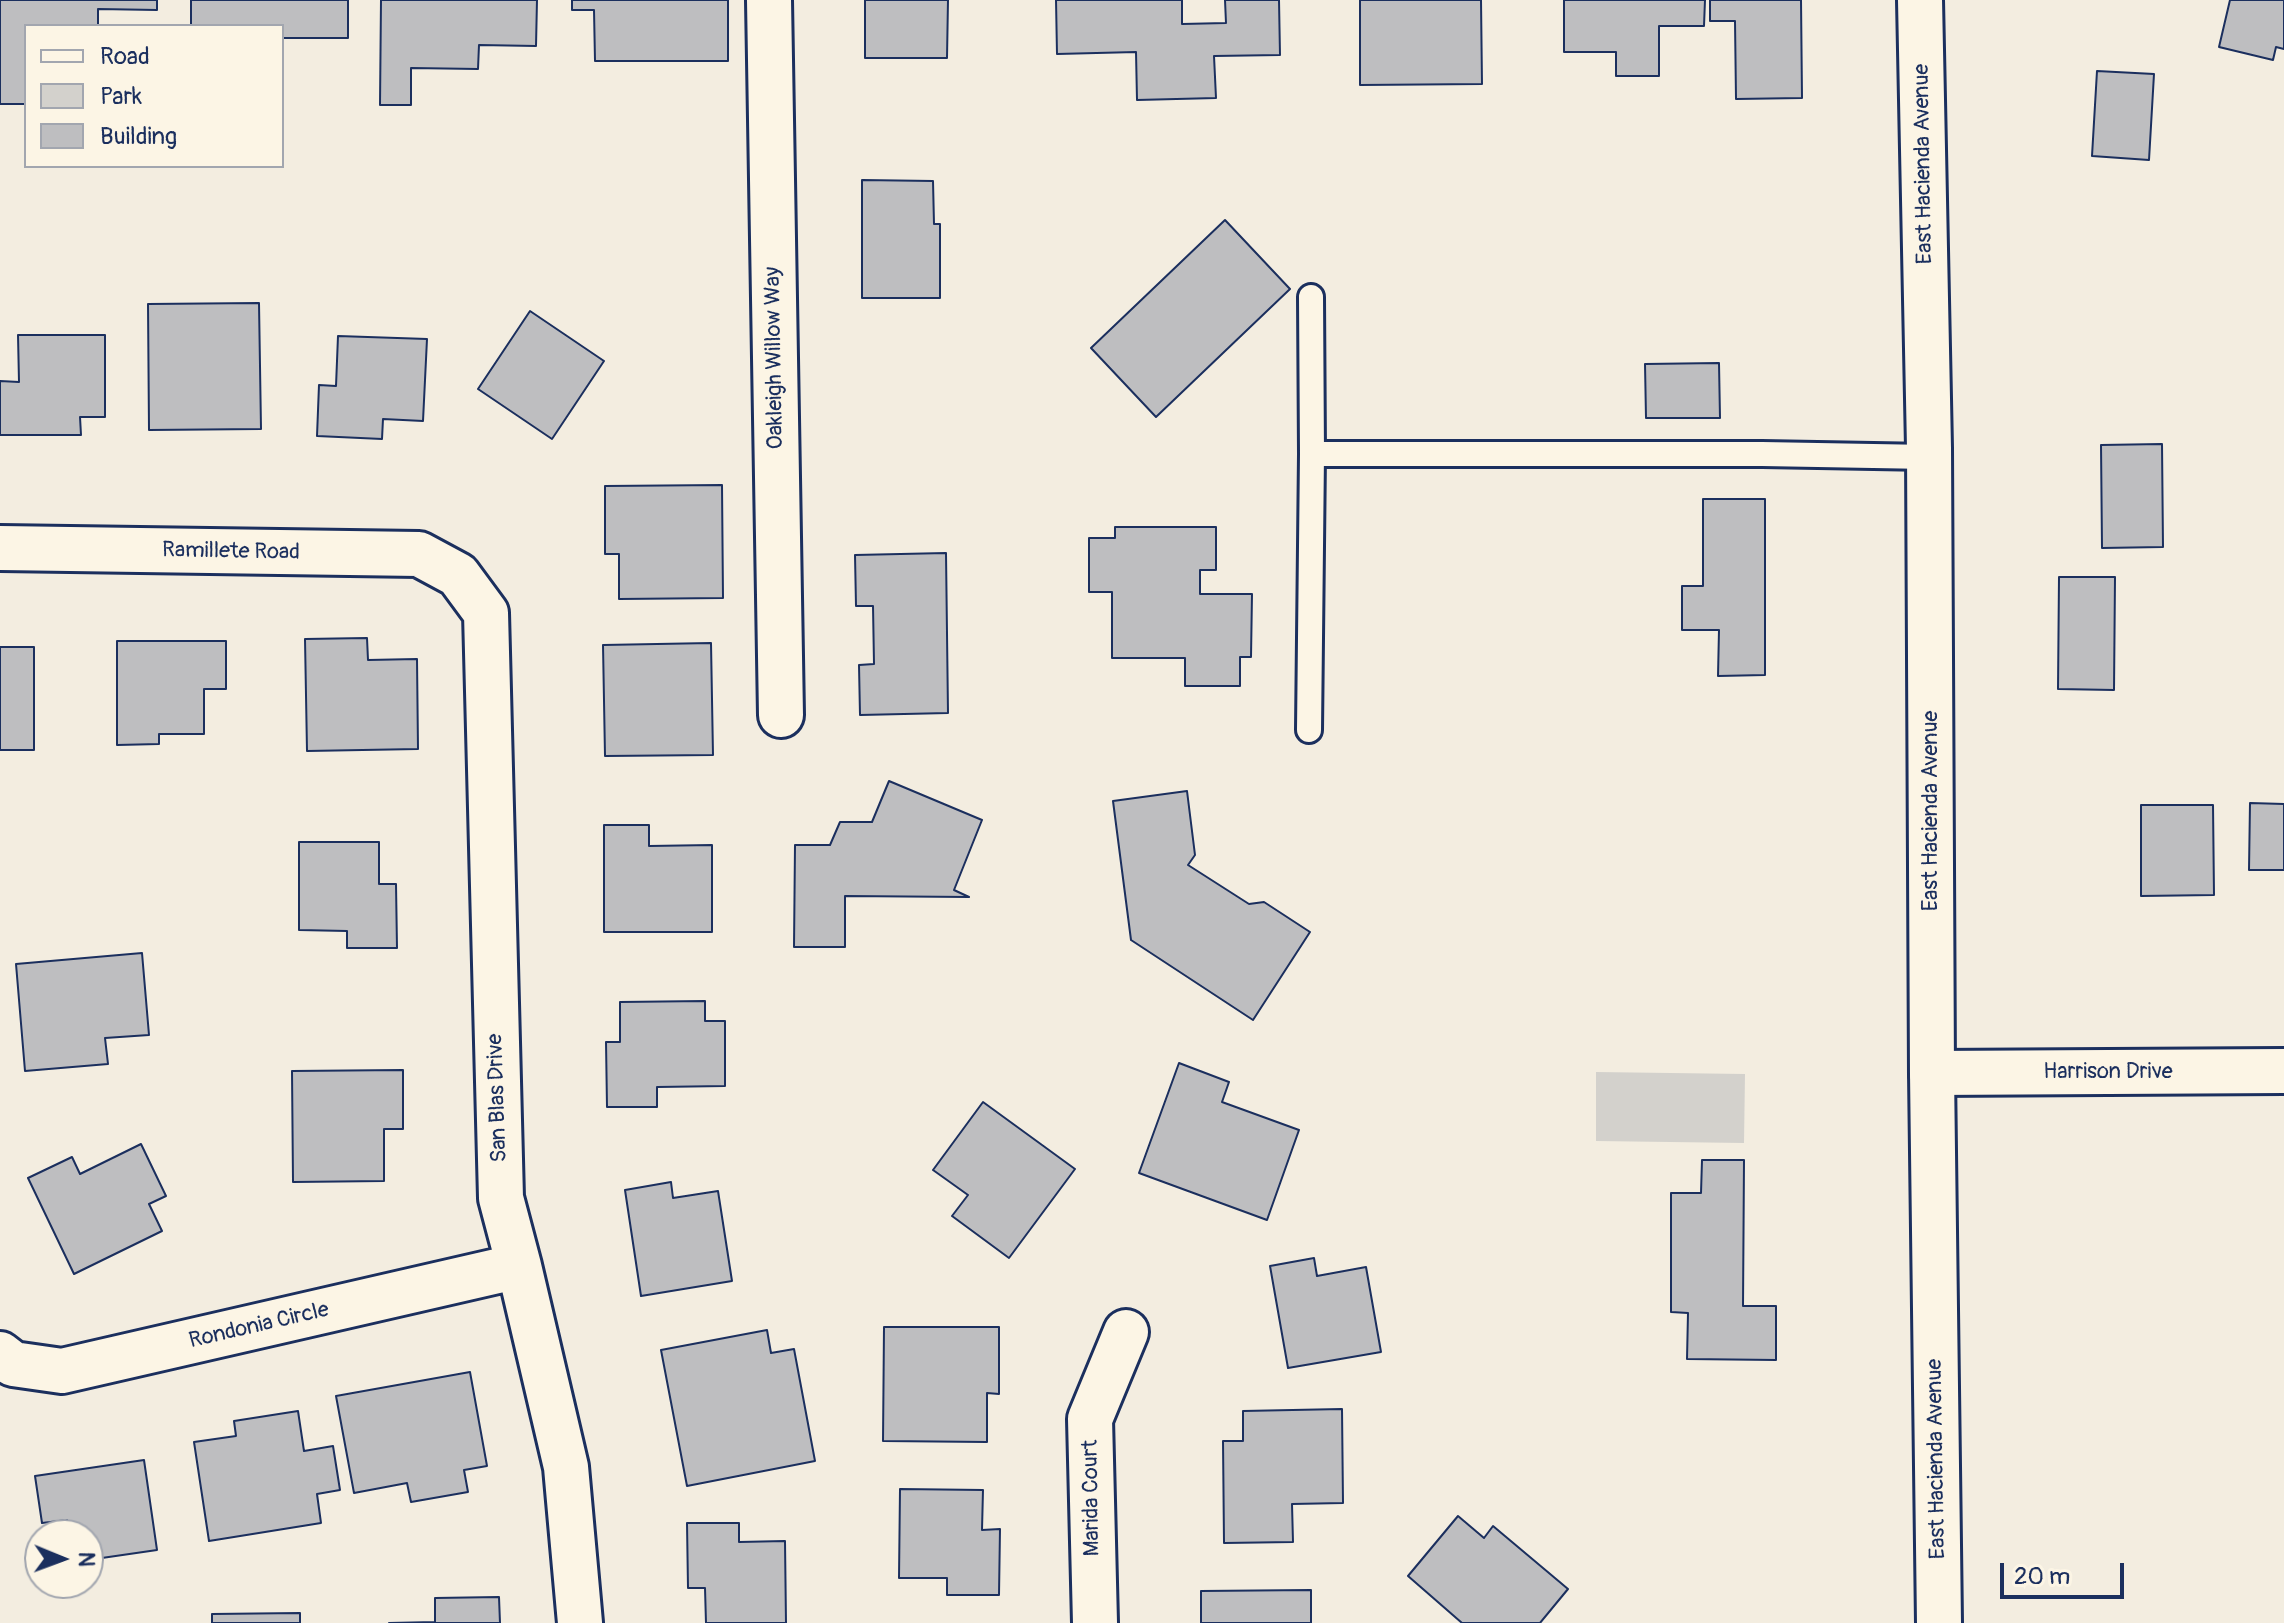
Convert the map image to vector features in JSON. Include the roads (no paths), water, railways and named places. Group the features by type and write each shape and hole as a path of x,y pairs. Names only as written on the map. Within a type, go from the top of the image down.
{"street":[{"name":"Oakleigh Willow Way","path":"769,0 781,715"},
{"name":"East Hacienda Avenue","path":"1920,0 1929,457 1939,1623"},
{"name":"Ramillete Road","path":"0,548 419,554 458,575"},
{"name":"San Blas Drive","path":"458,575 486,613 501,1198 566,1467 580,1623"},
{"name":"Harrison Drive","path":"1932,1073 2284,1071"},
{"name":"Rondonia Circle","path":"0,1354 13,1364 62,1371 519,1266"},
{"name":"Marida Court","path":"1095,1623 1090,1419 1126,1332"}],"lane":[{"path":"1309,730 1311,297"},
{"path":"1312,454 1929,457"}]}
